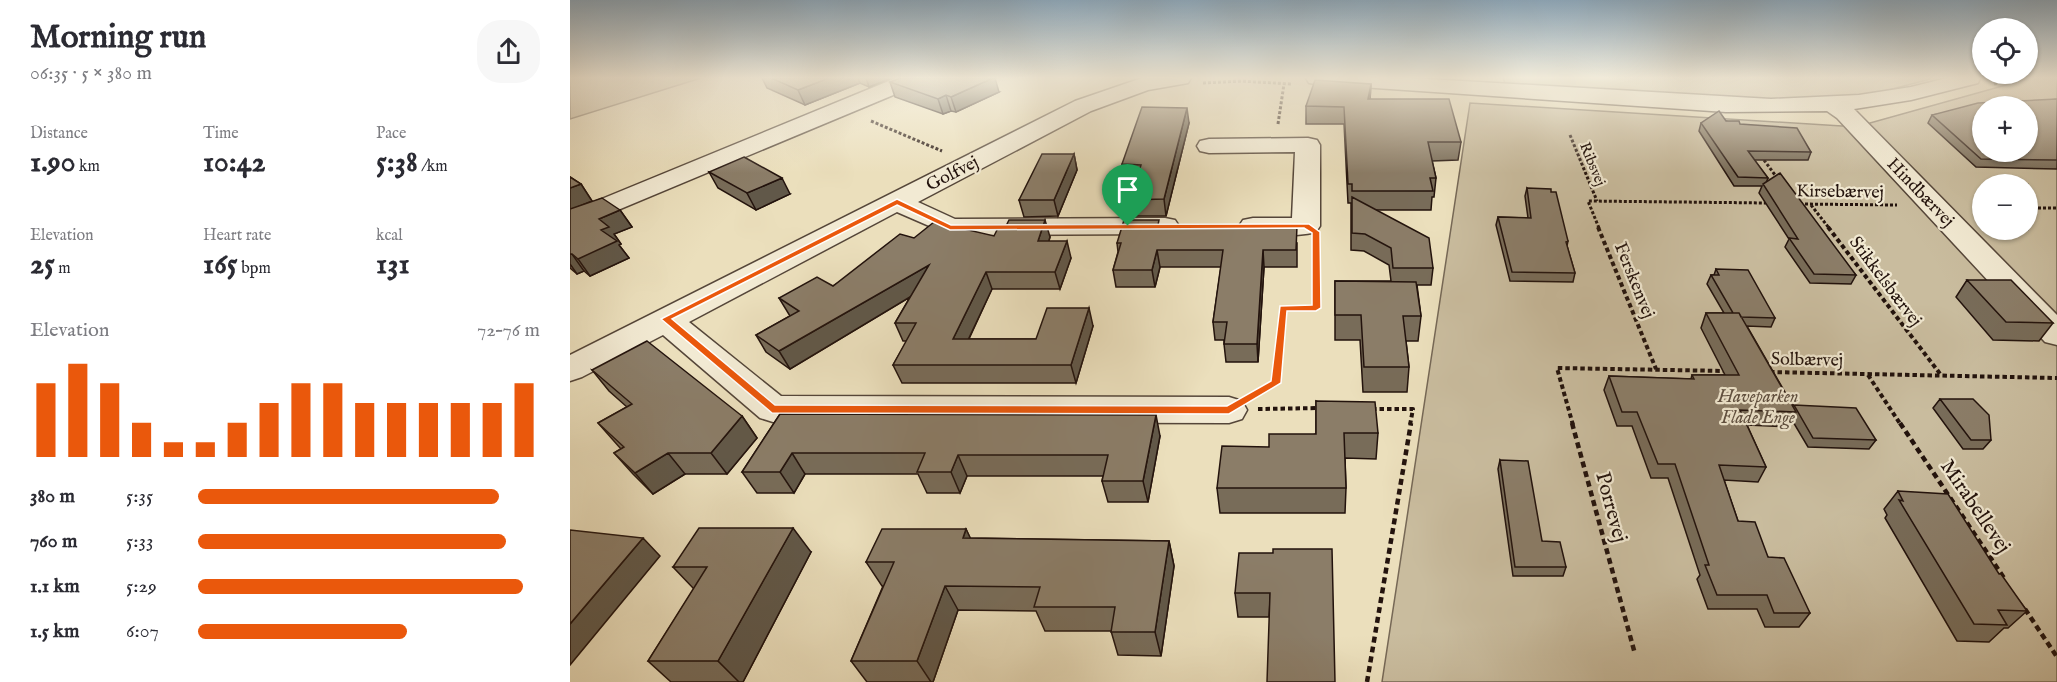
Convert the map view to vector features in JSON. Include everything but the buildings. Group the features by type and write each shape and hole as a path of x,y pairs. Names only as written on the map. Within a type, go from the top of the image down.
{"street":[{"path":"570,222 836,110"},
{"name":"Golfvej","path":"570,369 1075,110"},
{"name":"Hindbærvej","path":"1840,110 2057,334"},
{"path":"1209,146 1308,146 1306,226 1223,226"},
{"path":"897,201 950,227 1187,226"},
{"path":"665,319 772,409 1229,410"}],"path":[{"path":"844,110 971,163"},
{"path":"1276,146 1281,110"},
{"name":"Ribsvej","path":"1570,135 1597,201"},
{"path":"1757,151 1784,186"},
{"name":"Kirsebærvej","path":"1588,201 1773,203"},
{"name":"Ferskenvej","path":"1588,201 1656,369"},
{"name":"Kirsebærvej","path":"1797,204 1972,207"},
{"name":"Stikkelsbærvej","path":"1810,204 1941,375"},
{"path":"2038,208 2057,208"},
{"path":"1229,410 1276,383 1283,308 1316,308 1316,232 1306,226"},
{"name":"Porrevej","path":"1635,654 1557,368 1656,369"},
{"path":"1656,369 1738,371"},
{"name":"Solbærvej","path":"1762,372 2057,378"},
{"name":"Mirabellevej","path":"1868,374 2005,579"},
{"path":"1229,410 1322,408"},
{"path":"1367,682 1413,409 1368,409"},
{"path":"2018,598 2057,657"}],"green space":[{"path":"570,110 599,110 570,119"},
{"name":"Haveparken Flade Enge","path":"1469,110 1580,110 1842,126 1870,123 1917,110 1972,110 1972,162 2038,162 2038,110 2057,110 2057,682 1382,682"}],"route":[{"path":"897,201 950,227 1128,226 1306,226 1316,232 1316,308 1283,308 1276,383 1229,410 772,409 665,319 897,201"}]}
